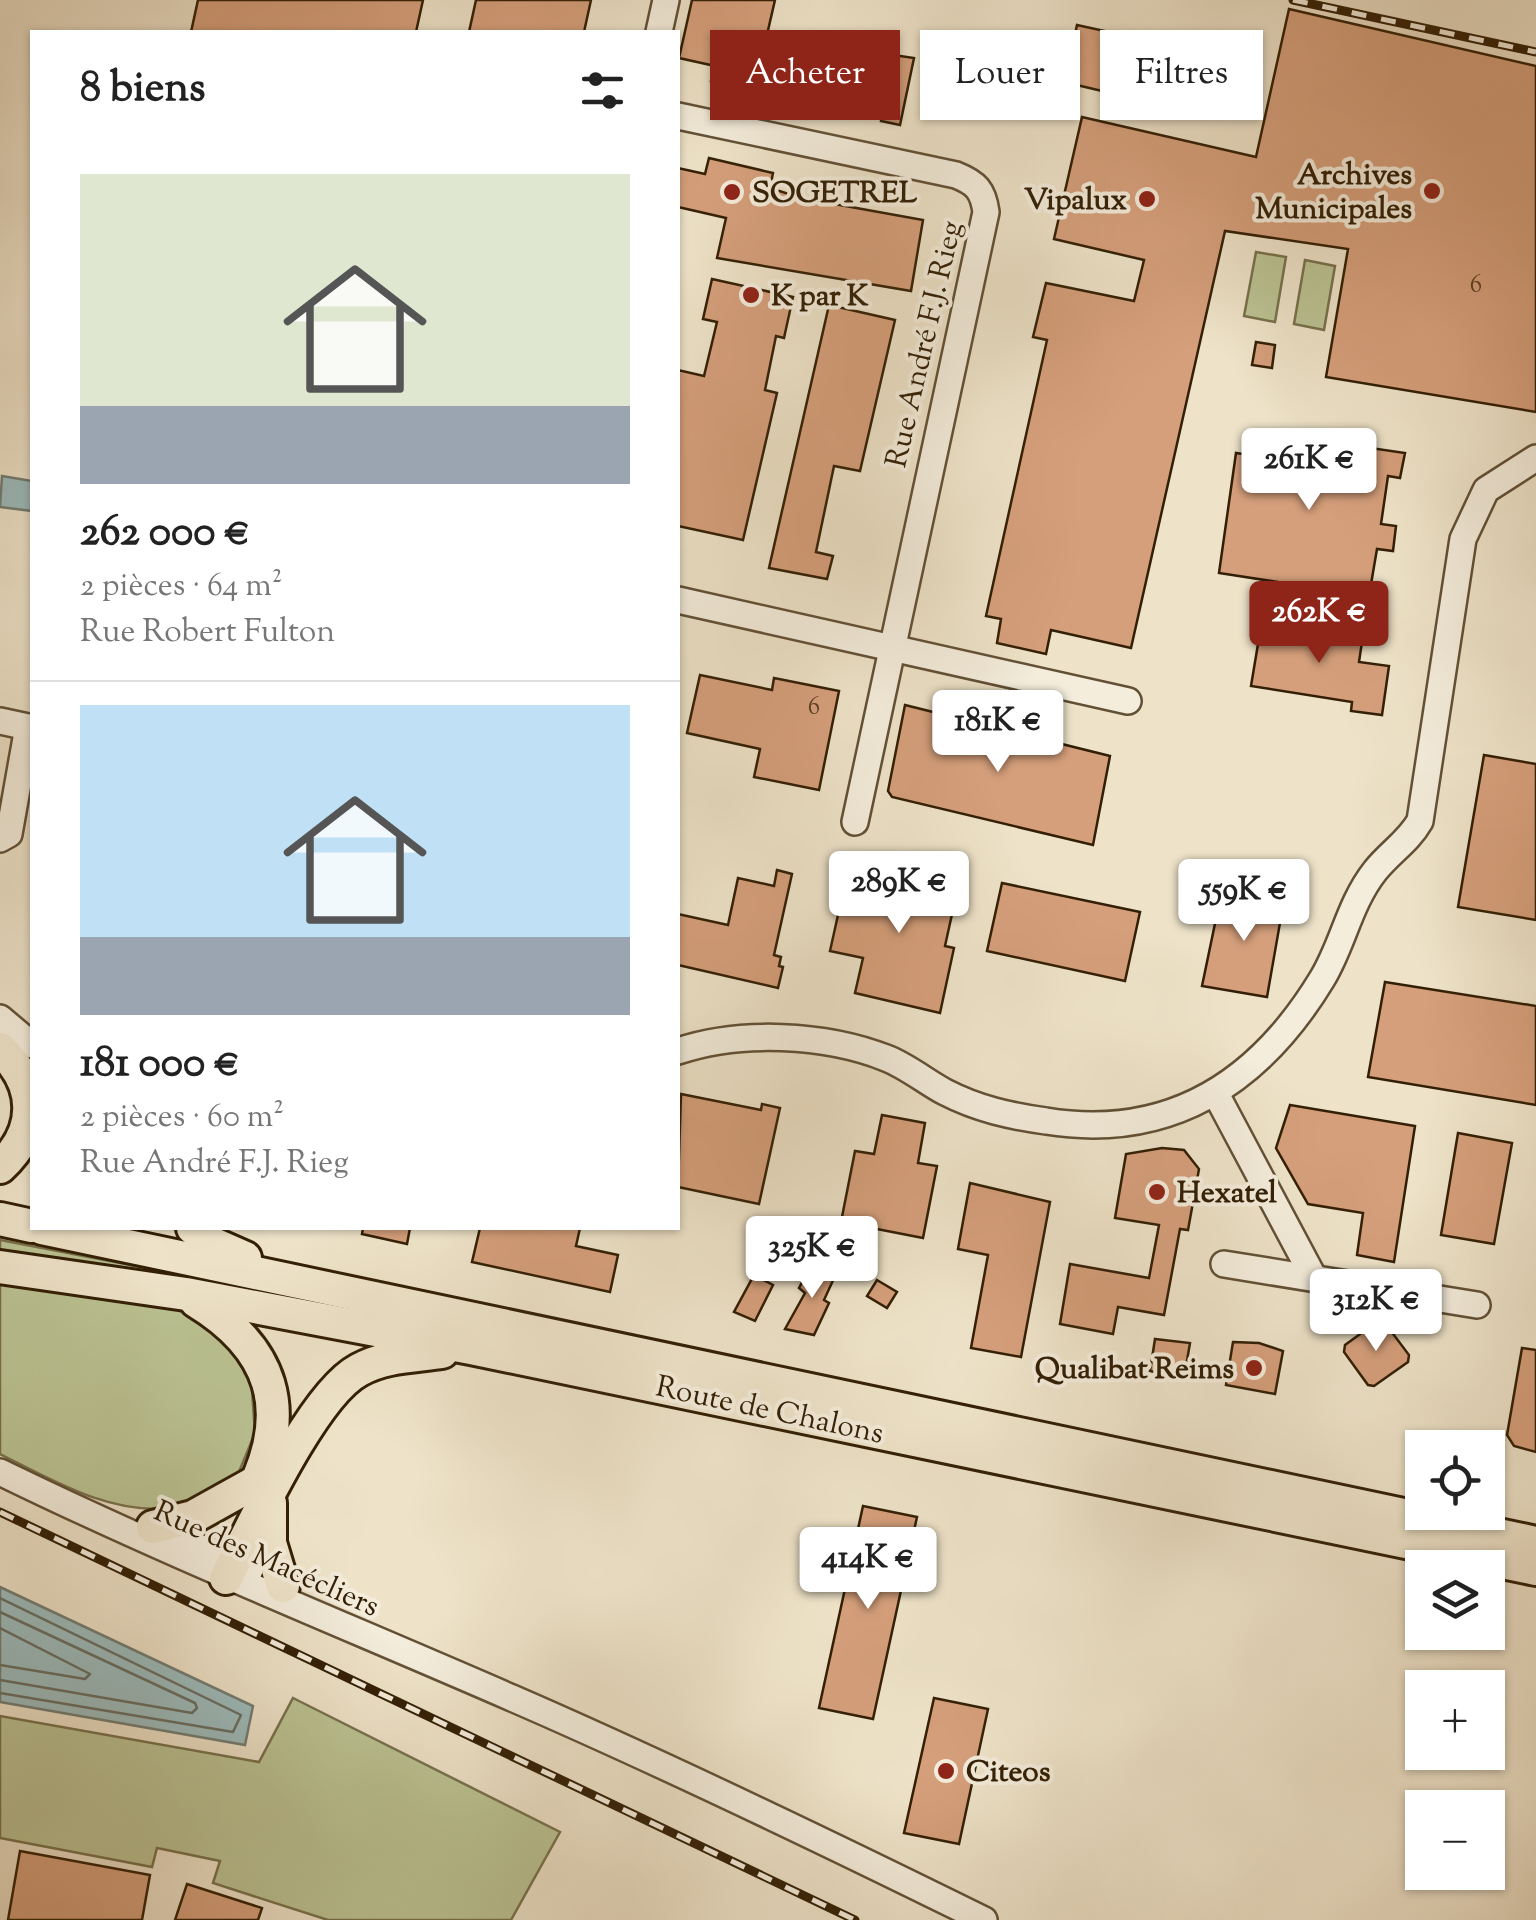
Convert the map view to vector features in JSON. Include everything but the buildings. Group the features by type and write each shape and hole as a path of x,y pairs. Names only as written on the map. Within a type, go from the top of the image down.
{"main road":[{"path":"0,1049 26,1080 30,1104"},
{"path":"0,1167 21,1141 30,1113"},
{"path":"0,1176 30,1153"},
{"path":"0,1218 30,1226"},
{"name":"Route de Chalons","path":"51,1230 1536,1543"},
{"path":"195,1230 211,1243 329,1289"},
{"name":"Route de Chalons","path":"0,1267 186,1294 471,1348 1536,1569"},
{"path":"186,1294 242,1335 262,1366 275,1425 263,1488 270,1543 283,1586"},
{"path":"223,1567 263,1488 341,1382 380,1360 471,1348"},
{"path":"152,1527 193,1517 263,1488"}],"street":[{"path":"658,30 666,0"},
{"name":"Rue André F.J. Rieg","path":"680,116 956,175 975,182 984,196 986,212 890,644"},
{"path":"680,1051 738,1040 799,1039 886,1058 947,1094 998,1114 1088,1128 1152,1120 1216,1094 1248,1070 1283,1034 1324,977 1347,918 1376,870 1407,843 1420,821 1462,539 1486,490 1536,458"},
{"path":"680,600 890,644 1128,701"},
{"path":"855,822 890,644"},
{"path":"0,721 28,727 9,834 0,839"},
{"path":"30,1029 0,1018 30,1043"},
{"path":"1216,1094 1314,1278"},
{"path":"1224,1264 1477,1305"},
{"name":"Rue des Macécliers","path":"0,1472 64,1503 223,1567 767,1813 984,1920"},
{"name":"Rue des Macécliers","path":"64,1503 152,1527 223,1567 283,1586 511,1698"}],"green space":[{"path":"1256,252 1286,257 1275,322 1244,316"},
{"path":"1305,260 1335,266 1324,330 1294,324"},
{"path":"0,1240 198,1278 251,1377 255,1433 236,1479 187,1504 148,1509 82,1493 0,1454"},
{"path":"293,1698 560,1832 511,1920 328,1920 213,1883 220,1861 157,1848 152,1867 0,1838 0,1716 259,1762"}],"water":[{"path":"2,476 30,481 30,511 0,507"},
{"path":"0,1587 253,1706 245,1745 0,1702"}],"railway":[{"path":"1293,0 1536,52"},
{"path":"0,1512 855,1920"}],"place":[{"name":"Archives Municipales","path":"1432,191"},
{"name":"SOGETREL","path":"732,192"},
{"name":"Vipalux","path":"1147,199"},
{"name":"K par K","path":"751,295"},
{"name":"Hexatel","path":"1157,1192"},
{"name":"Qualibat Reims","path":"1254,1368"},
{"name":"Citeos","path":"946,1771"}]}
